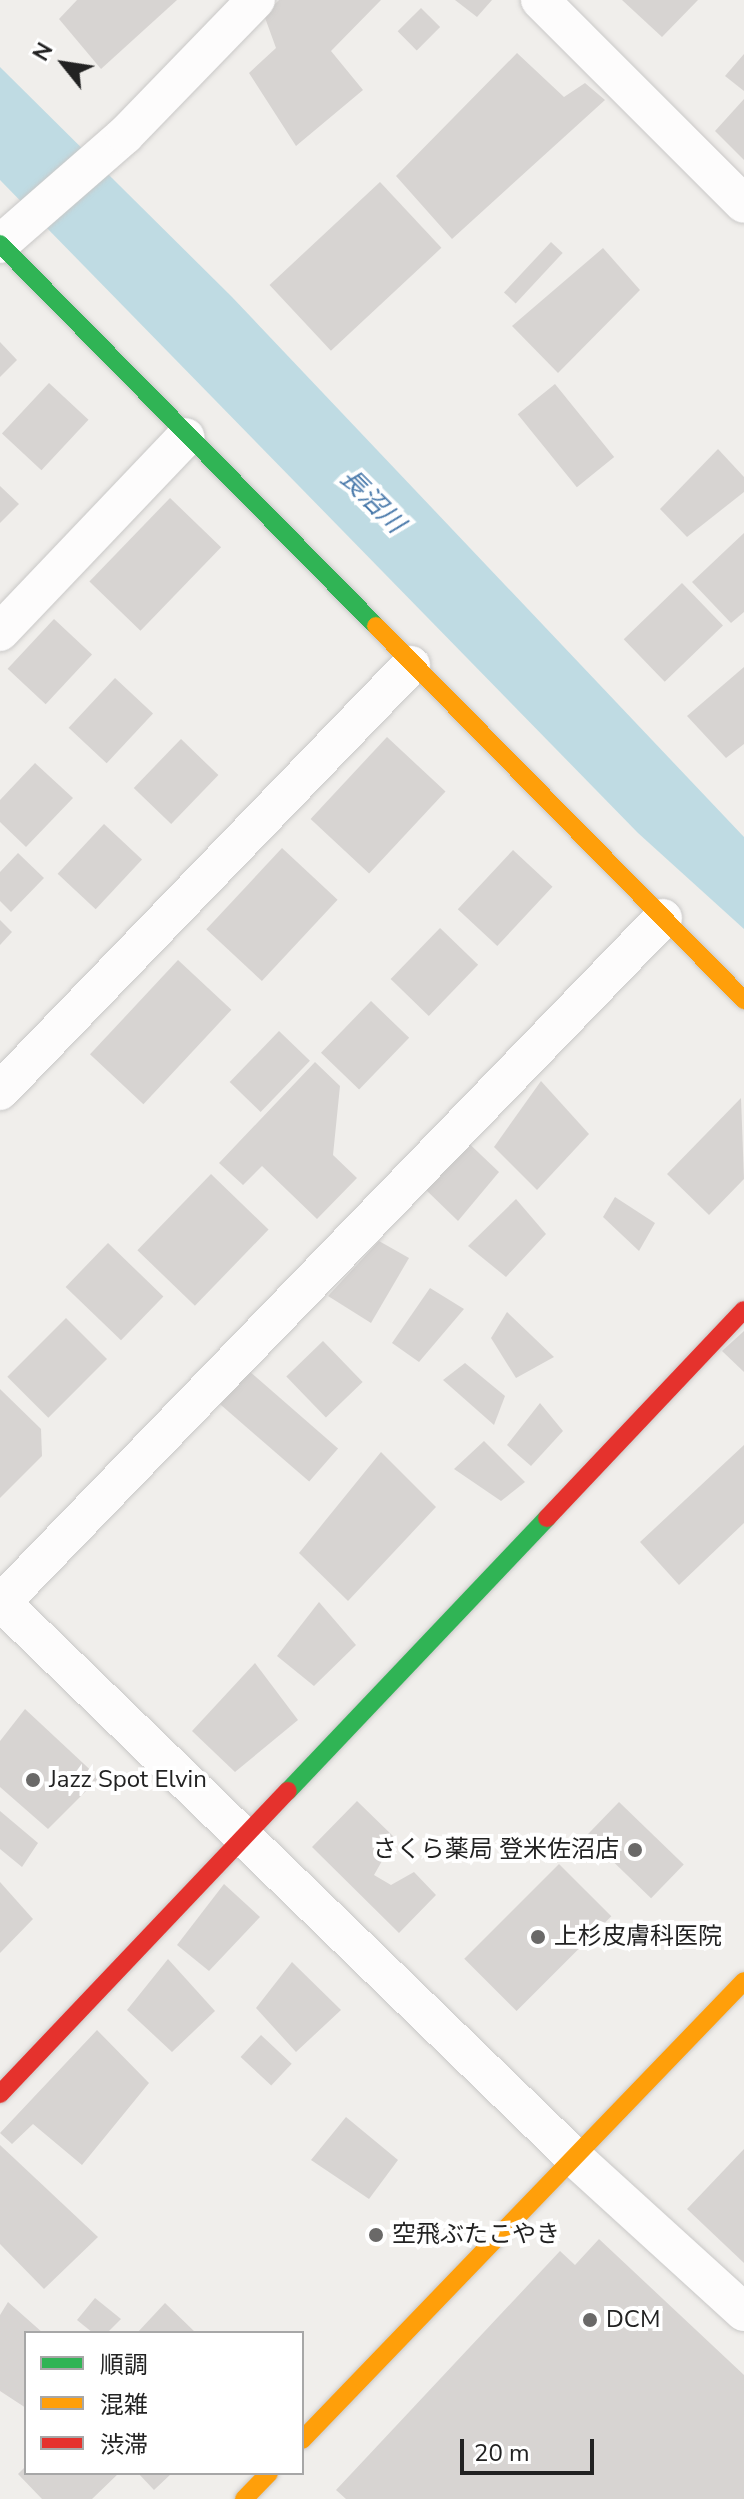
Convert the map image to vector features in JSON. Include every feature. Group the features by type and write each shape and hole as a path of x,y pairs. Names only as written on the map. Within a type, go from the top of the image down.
{"street":[{"path":"256,0 125,135 0,244 186,437 744,1000"},
{"path":"540,0 744,204"},
{"path":"0,632 186,437"},
{"path":"0,1091 411,665"},
{"path":"663,918 0,1603 247,1838 577,2160 744,2312"},
{"path":"0,2094 247,1838 744,1310"},
{"path":"304,2438 577,2160 744,1981"},
{"path":"244,2499 267,2475"}],"water":[{"name":"長沼川","path":"0,67 232,297 744,837 744,929 638,833 0,180"}],"building":[{"path":"77,0 177,0 101,69 59,19"},
{"path":"279,0 381,0 331,51 363,90 296,146 249,73 276,48 264,15"},
{"path":"455,0 492,0 477,17"},
{"path":"622,0 698,0 662,37"},
{"path":"421,8 440,27 417,50 398,31"},
{"path":"517,53 564,97 585,83 605,100 452,239 396,176"},
{"path":"744,54 744,91 725,76"},
{"path":"744,99 744,160 715,131"},
{"path":"380,182 441,248 331,351 270,285"},
{"path":"551,242 563,253 516,303 504,292"},
{"path":"603,248 640,290 558,373 512,326"},
{"path":"0,342 17,360 0,377"},
{"path":"49,383 88,420 41,470 2,433"},
{"path":"555,384 614,457 577,487 518,414"},
{"path":"718,449 744,477 744,492 687,537 660,509"},
{"path":"0,486 19,504 0,523"},
{"path":"170,498 221,547 140,631 89,581"},
{"path":"744,533 744,612 731,623 692,582"},
{"path":"682,583 723,625 665,682 624,639"},
{"path":"54,619 92,654 46,704 8,669"},
{"path":"744,667 744,744 726,758 687,716"},
{"path":"115,678 153,713 107,763 69,728"},
{"path":"387,737 446,792 369,873 311,819"},
{"path":"181,739 218,775 171,824 134,788"},
{"path":"35,763 73,798 26,847 0,822 0,800"},
{"path":"104,824 142,859 96,909 58,874"},
{"path":"282,848 338,900 262,981 206,929"},
{"path":"513,850 552,887 497,946 458,909"},
{"path":"18,853 44,878 11,912 0,901 0,872"},
{"path":"0,920 12,932 0,945"},
{"path":"440,928 478,965 429,1016 391,979"},
{"path":"178,960 231,1010 143,1104 90,1054"},
{"path":"371,1001 409,1038 359,1090 321,1053"},
{"path":"279,1031 310,1061 261,1112 230,1082"},
{"path":"315,1062 340,1086 333,1155 357,1178 317,1219 262,1166 243,1185 219,1163"},
{"path":"541,1081 589,1134 537,1190 494,1147"},
{"path":"741,1098 744,1179 709,1215 667,1174"},
{"path":"460,1135 499,1172 458,1221 423,1187"},
{"path":"211,1174 269,1230 195,1306 137,1250"},
{"path":"615,1197 655,1223 639,1251 603,1217"},
{"path":"516,1199 546,1234 506,1277 468,1246"},
{"path":"379,1241 409,1258 371,1323 328,1296"},
{"path":"108,1243 163,1296 121,1340 66,1287"},
{"path":"430,1288 464,1309 419,1362 392,1343"},
{"path":"507,1312 554,1357 516,1378 491,1338"},
{"path":"66,1318 107,1359 48,1418 7,1377"},
{"path":"744,1331 744,1372 722,1351"},
{"path":"323,1341 363,1382 326,1417 286,1376"},
{"path":"465,1363 505,1396 494,1425 443,1380"},
{"path":"249,1371 338,1448 309,1482 220,1404"},
{"path":"0,1389 41,1429 42,1456 0,1498"},
{"path":"540,1403 563,1431 531,1466 507,1445"},
{"path":"484,1441 525,1482 501,1501 454,1469"},
{"path":"744,1445 744,1523 679,1585 640,1542"},
{"path":"381,1452 436,1507 348,1601 299,1553"},
{"path":"319,1602 356,1645 314,1686 277,1656"},
{"path":"255,1663 298,1720 235,1772 192,1731"},
{"path":"25,1709 99,1778 48,1829 0,1787 0,1741"},
{"path":"357,1801 395,1838 374,1875 391,1885 414,1872 436,1895 399,1933 312,1847"},
{"name":"さくら薬局 登米佐沼店","path":"619,1802 684,1865 651,1898 586,1836"},
{"path":"0,1811 38,1843 22,1867 0,1849"},
{"name":"上杉皮膚科医院","path":"559,1864 611,1916 517,2011 464,1959"},
{"path":"0,1882 33,1919 0,1953"},
{"path":"224,1884 260,1917 209,1971 177,1945"},
{"path":"168,1959 215,2011 172,2052 127,2010"},
{"path":"292,1962 341,2010 296,2052 256,2008"},
{"path":"97,2030 149,2083 82,2165 33,2124 12,2144 0,2133"},
{"path":"261,2035 292,2064 271,2086 241,2057"},
{"path":"346,2117 398,2160 369,2199 311,2160"},
{"path":"0,2145 98,2237 44,2289 0,2244"},
{"path":"744,2149 744,2263 687,2209"},
{"name":"DCM","path":"599,2239 744,2375 744,2499 346,2499 336,2490 560,2251 575,2265"},
{"path":"95,2298 121,2319 109,2331 91,2331 77,2320"},
{"path":"8,2302 41,2331 24,2331 24,2407 0,2391 0,2315"},
{"path":"165,2303 194,2331 139,2331"},
{"path":"24,2468 24,2475 117,2475 92,2499 42,2499 18,2474"},
{"path":"140,2475 170,2475 154,2490"}],"traffic: fast":[{"path":"0,244 376,626"},
{"path":"288,1791 547,1518"}],"traffic: slow":[{"path":"376,626 744,1000"},
{"path":"304,2438 744,1981"},
{"path":"244,2499 267,2475"}],"traffic: jam":[{"path":"547,1518 744,1310"},
{"path":"0,2094 288,1791"}],"place":[{"name":"Jazz Spot Elvin","path":"33,1780"},
{"name":"さくら薬局 登米佐沼店","path":"635,1850"},
{"name":"上杉皮膚科医院","path":"538,1937"},
{"name":"空飛ぶたこやき","path":"376,2235"},
{"name":"DCM","path":"590,2320"}]}
